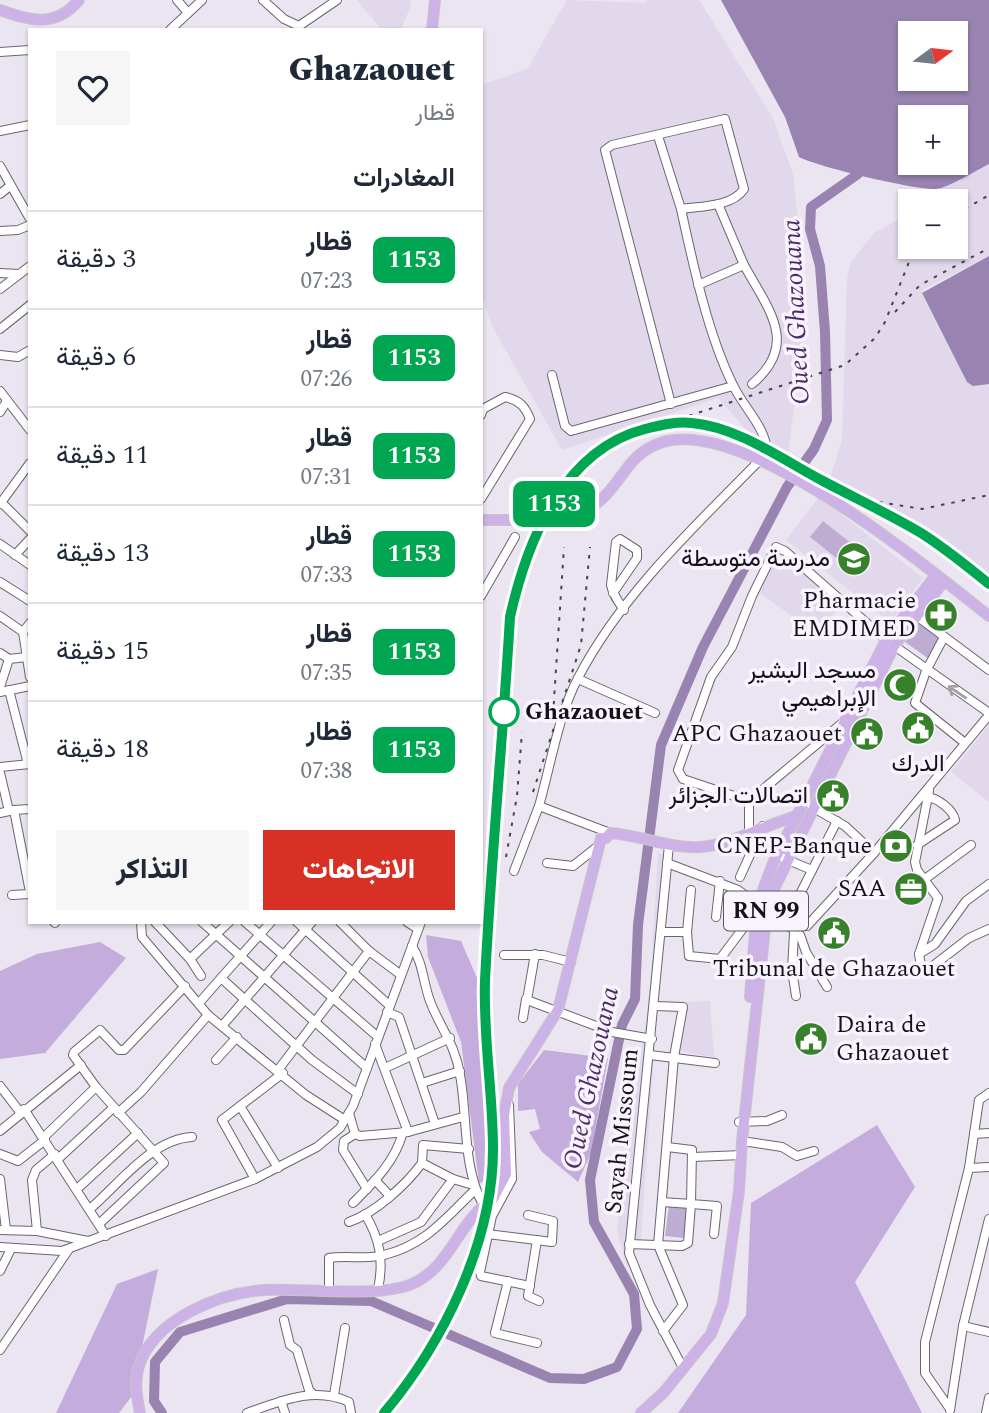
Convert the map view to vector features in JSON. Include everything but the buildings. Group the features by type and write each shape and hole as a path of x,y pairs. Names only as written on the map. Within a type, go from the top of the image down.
{"main road":[{"path":"0,10 39,21 64,15 79,0"},
{"path":"432,28 435,0"},
{"path":"483,520 559,518 597,506 640,455 667,441 692,440 710,443 760,461 825,495 908,556 989,623"},
{"path":"938,580 989,616"},
{"name":"RN 99","path":"641,1413 664,1392 682,1366 711,1334 719,1319 739,1155 760,904 846,720 890,643 938,580"},
{"name":"RN 99","path":"801,817 890,643"},
{"path":"141,1413 136,1381 138,1367 150,1343 172,1323 212,1303 248,1293 403,1287 427,1276 437,1267 467,1223 480,1196 506,1174 505,1099 514,1079 558,1010 606,835 624,834 664,845 710,846 762,826 801,817"},
{"name":"RN 99","path":"739,1155 742,1123"}],"street":[{"path":"177,0 188,13"},
{"path":"172,28 202,0"},
{"path":"263,0 284,19 299,26 337,0"},
{"path":"0,52 28,50"},
{"path":"671,404 605,150 612,145 725,120 744,189 740,196 718,204 681,209"},
{"path":"0,131 28,125"},
{"path":"514,871 539,806 578,679 624,610 707,513 767,452 766,441 733,386 698,285 681,209 657,136"},
{"path":"0,166 28,216"},
{"path":"0,194 10,186"},
{"path":"718,204 744,265 770,313 779,345 770,369 752,384"},
{"path":"0,232 28,226"},
{"path":"698,285 744,265"},
{"path":"0,289 28,267"},
{"path":"0,273 19,274"},
{"path":"0,329 28,307"},
{"path":"18,357 28,351"},
{"path":"0,355 28,360"},
{"path":"552,375 560,412 565,426 571,431 733,386"},
{"path":"0,391 28,427"},
{"path":"483,409 505,397 516,400 526,409 530,419 483,496"},
{"path":"0,412 7,401"},
{"path":"28,466 1,503 28,529"},
{"path":"22,474 28,479"},
{"path":"483,593 515,537"},
{"path":"613,593 637,558 637,550 620,539 616,542 613,593 624,610"},
{"path":"15,555 28,541"},
{"path":"0,544 28,564"},
{"path":"749,801 683,779 678,769 711,677 732,647 752,596 776,547 785,551 890,643 989,714 928,792 807,926 806,932 795,932"},
{"path":"0,582 28,600"},
{"path":"913,612 988,669"},
{"path":"0,616 23,632 27,657 9,659 0,653"},
{"path":"23,632 28,626"},
{"path":"944,637 926,671 916,705 965,743"},
{"path":"9,659 3,690 28,761"},
{"path":"578,679 655,713"},
{"path":"3,690 28,686"},
{"path":"748,831 749,801 846,720"},
{"path":"0,767 28,764"},
{"path":"0,773 28,888"},
{"path":"928,792 916,845 915,862 938,898 919,954 921,967 929,969 969,938 989,929"},
{"path":"916,845 955,820 953,814 928,792"},
{"path":"539,806 606,835 595,851 573,866 547,863"},
{"path":"8,812 28,809"},
{"path":"801,817 837,821 874,853"},
{"path":"797,900 837,821"},
{"path":"740,877 762,826"},
{"name":"Sayah Missoum","path":"664,845 667,863 655,1006 629,1244 631,1262 682,1366"},
{"path":"925,879 971,845"},
{"path":"782,857 812,870"},
{"path":"667,863 720,881 807,926"},
{"path":"716,916 720,881"},
{"path":"919,954 935,944 966,901 989,884"},
{"path":"691,890 687,932 690,956 720,959 760,904"},
{"path":"12,895 28,892"},
{"path":"760,904 795,932 827,987"},
{"path":"796,996 792,970 798,919"},
{"path":"141,924 142,937 208,1015 306,1095 347,1116 355,1133 360,1136 406,1132 463,1117"},
{"path":"157,924 190,959 201,976"},
{"path":"204,924 367,1068"},
{"path":"190,959 218,936 227,924"},
{"path":"248,924 377,1040 406,1132 396,1153 353,1203"},
{"path":"199,1003 269,924"},
{"path":"299,924 399,1017 435,1124"},
{"path":"222,1026 310,924"},
{"path":"342,924 369,951 401,975"},
{"path":"0,1247 53,1251 91,1242 255,1179 317,1147 347,1116 358,1094 419,926"},
{"path":"661,932 687,932"},
{"path":"412,946 421,960 430,1002 450,1038 460,1071 463,1117 480,1196"},
{"path":"255,1179 223,1122 281,1072 297,1046 369,951"},
{"path":"523,1018 535,954"},
{"path":"504,955 535,954 571,962"},
{"path":"221,978 297,1046 358,1094"},
{"path":"99,1224 164,1164 155,1151 115,1111 73,1054 97,1031 102,1030 118,1050 124,1050 185,986"},
{"path":"526,999 611,1032 652,1039"},
{"path":"655,1006 682,1007 674,1057 658,1245 683,1305 663,1331"},
{"path":"37,1231 32,1180 36,1170 141,1092 208,1015"},
{"path":"216,1060 237,1037"},
{"path":"385,1068 450,1038"},
{"path":"650,1055 715,1063"},
{"path":"0,1131 80,1065"},
{"path":"422,1083 460,1071"},
{"path":"514,1079 509,1101 512,1179 487,1234 480,1275 530,1286"},
{"path":"0,1086 57,1157 106,1236"},
{"path":"0,1154 18,1161 96,1087"},
{"path":"950,1411 925,1373 925,1342 969,1168 979,1100 989,1093"},
{"path":"240,1106 278,1168"},
{"path":"742,1123 767,1121 782,1115"},
{"path":"78,1189 138,1133"},
{"path":"355,1133 344,1141 343,1150 367,1189"},
{"path":"974,1134 989,1133"},
{"path":"90,1209 155,1151 172,1141 192,1138"},
{"path":"742,1141 782,1147 797,1156 814,1151"},
{"path":"349,1222 365,1214 414,1174 422,1163 423,1145 469,1149"},
{"path":"629,1244 682,1246 688,1243 693,1157 689,1147 667,1147"},
{"path":"693,1157 739,1155"},
{"path":"422,1163 480,1196"},
{"path":"969,1168 989,1167"},
{"path":"0,1179 3,1230 37,1231 91,1242"},
{"path":"378,1241 421,1222 453,1179"},
{"path":"375,1180 388,1195"},
{"path":"329,1289 329,1258 382,1256 433,1232 480,1196"},
{"path":"662,1202 717,1206 714,1234"},
{"path":"365,1214 382,1256 378,1289"},
{"path":"487,1234 552,1242 555,1224 550,1219 528,1215"},
{"path":"950,1411 963,1326 989,1219"},
{"path":"537,1240 529,1297 539,1301"},
{"path":"0,1350 69,1248"},
{"path":"0,1271 11,1249"},
{"path":"508,1281 495,1332 537,1343"},
{"path":"284,1320 290,1345 297,1350 302,1371 313,1394"},
{"path":"963,1326 989,1332"},
{"path":"334,1395 345,1328"},
{"path":"247,1413 281,1401 313,1394 334,1395 351,1403 351,1413"},
{"path":"986,1413 989,1398"},
{"path":"281,1401 285,1413"}],"shaded area":[{"path":"357,0 410,0 411,5 402,28 380,28"},
{"path":"567,0 645,3 648,0 699,0 773,118 793,174 801,249 802,338 788,457 756,441 718,398 562,450 492,326 483,299 483,84 527,69"},
{"path":"721,0 989,0 989,164 955,182 936,189 867,177 799,157 785,117"},
{"path":"989,164 989,256 924,289 922,295 969,384 989,384 989,587 938,547 828,484 842,440 847,279 851,262 874,233 898,220 898,259 968,259 968,189 937,189"},
{"path":"989,256 989,384 973,386 967,382 922,293"},
{"name":"مدرسة متوسطة","path":"819,497 923,578 890,623 786,540"},
{"path":"823,521 852,544 839,560 810,537"},
{"path":"778,549 842,603 818,635 757,591"},
{"path":"918,623 940,637 929,659 905,642"},
{"path":"989,725 989,802 951,772"},
{"path":"658,853 668,857 641,1239 627,1268 617,1229 650,988"},
{"path":"426,935 461,941 477,978 492,1125 487,1181 479,1183 461,1042 428,957"},
{"path":"100,942 126,958 45,1053 0,1059 0,971 37,954"},
{"path":"710,1001 714,1057 678,1051 682,1002"},
{"path":"544,1050 608,1058 591,1153 578,1182 542,1152 529,1132 540,1129 535,1109 518,1111 518,1084"},
{"path":"877,1125 915,1187 855,1282 922,1413 678,1413 746,1315 751,1203"},
{"path":"669,1205 689,1208 685,1238 665,1236"},
{"path":"158,1269 132,1396 119,1413 56,1413 117,1284"}],"waterway":[{"name":"Oued Ghazouana","path":"162,1413 154,1401 155,1362 180,1332 287,1299 371,1301 550,1378 584,1379 617,1367 637,1329 634,1294 594,1222 590,1180 622,1025 635,999 638,925 661,745 703,647 787,487 814,449 827,420 825,332 820,266 810,229 811,207 858,174"}],"railway":[{"path":"968,207 989,195"},
{"path":"895,312 920,285 989,248"},
{"path":"679,419 845,365 875,338 885,322 910,259"},
{"path":"384,1413 426,1356 461,1290 484,1220 491,1184 493,1150 485,986 510,617 527,559 553,502 571,478 592,457 616,440 663,425 692,423 709,426 760,446 909,526 989,584"},
{"path":"879,502 922,509 989,495"},
{"path":"553,715 564,547"},
{"path":"533,792 581,645 590,547"},
{"path":"506,857 517,796 522,732"}],"train":[{"name":"1153","path":"384,1413 419,1364 450,1309 478,1249 487,1212 493,1151 485,991 510,617 525,563 538,533 570,478 597,451 625,436 678,423 710,426 742,439 923,534 989,584"}],"place":[{"name":"مدرسة متوسطة","path":"854,559"},
{"name":"Pharmacie EMDIMED","path":"941,615"},
{"name":"مسجد البشير الإبراهيمي","path":"900,685"},
{"name":"Ghazaouet","path":"504,712"},
{"name":"الدرك","path":"918,728"},
{"name":"APC Ghazaouet","path":"867,734"},
{"name":"اتصالات الجزائر","path":"833,796"},
{"name":"CNEP-Banque","path":"896,846"},
{"name":"SAA","path":"911,889"},
{"name":"Tribunal de Ghazaouet","path":"834,933"},
{"name":"Daira de Ghazaouet","path":"811,1039"}]}
